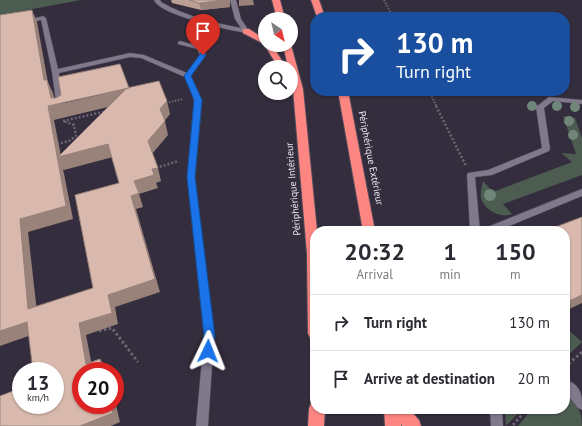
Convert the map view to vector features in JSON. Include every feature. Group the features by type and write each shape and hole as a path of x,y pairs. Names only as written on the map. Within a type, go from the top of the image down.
{"highway":[{"path":"276,0 279,12"},
{"path":"315,0 319,12"},
{"path":"246,31 258,38"},
{"name":"Périphérique Intérieur","path":"298,89 310,226"},
{"name":"Périphérique Extérieur","path":"344,96 368,226"},
{"path":"316,426 317,414"},
{"path":"392,414 393,426"},
{"path":"403,414 413,426"}],"lane":[{"path":"157,0 158,3 166,9 179,14 246,31"},
{"path":"233,0 238,19 246,31"},
{"path":"22,22 43,18 55,72 60,108"},
{"path":"180,43 200,48 203,55 188,76"},
{"path":"55,72 130,55 142,56 188,76 198,100 191,177 209,336 202,426"},
{"path":"475,226 471,175 489,173 546,150 540,107 552,99 582,101"},
{"path":"500,226 582,192"},
{"path":"570,388 582,404"},
{"path":"496,414 497,426"}],"path":[{"path":"384,0 390,12"},
{"path":"432,96 471,175"},
{"path":"55,144 69,141 76,136 74,125 63,121 103,112"},
{"path":"152,169 178,161 192,161"},
{"path":"99,331 112,328 138,362"},
{"path":"570,363 582,352"},
{"path":"512,426 523,414"}],"green space":[{"path":"0,0 81,0 0,15"},
{"path":"563,116 575,118 582,138 582,175 503,204 512,214 503,215 489,210 481,198 483,181 493,192 572,162 561,153 576,154"},
{"path":"570,332 582,342 570,353"},
{"path":"570,399 580,412 582,426 518,426 528,414 570,414"},
{"path":"505,414 517,414 506,426"}],"building":[{"path":"189,0 224,0 199,3"},
{"path":"32,10 44,80 47,80 51,98 56,98 61,95 58,77 120,64 129,88 159,81 167,101 160,109 165,121 148,141 158,168 152,169 154,175 134,181 139,193 131,196 155,279 108,295 112,313 79,323 86,362 72,362 72,414 110,414 80,426 0,426 0,396 12,391 12,414 64,414 64,362 32,362 27,322 0,331 0,15","holes":["126,89 58,157 108,144 119,183 75,195 93,288 28,309 20,219 66,206 48,106"]},
{"path":"582,217 582,295 570,301 570,226 558,226"},
{"path":"100,359 101,362 92,362"}],"route":[{"path":"203,55 188,76 198,100 191,177 209,336 208,351"}]}
